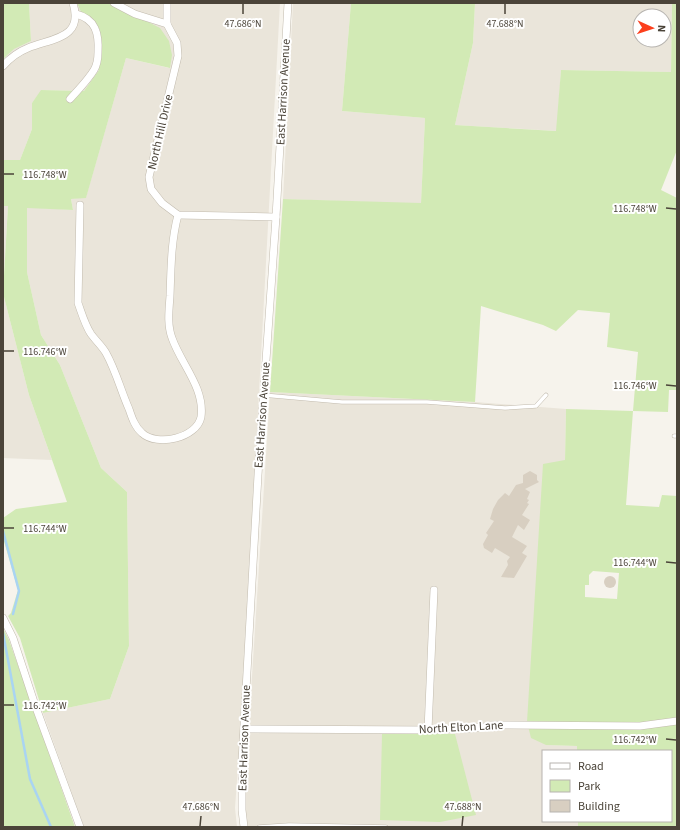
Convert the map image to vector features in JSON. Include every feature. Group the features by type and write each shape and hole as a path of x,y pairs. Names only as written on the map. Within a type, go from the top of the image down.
{"street":[{"path":"3,66 8,60 22,51 62,37 73,27 76,14 73,3"},
{"path":"114,3 135,14 167,24 168,3"},
{"name":"East Harrison Avenue","path":"244,827 242,791 244,729 263,395 276,217 288,3"},
{"path":"70,99 95,70 98,56 98,37 96,30 86,18 76,14"},
{"name":"North Hill Drive","path":"167,24 177,43 178,56 149,177 151,189 162,203 178,215"},
{"path":"80,205 78,303 82,316 91,334 105,351 112,365 136,426 145,435 156,440 176,439 190,432 201,418 200,400 196,386 172,338 169,319 171,261 175,226 178,215 276,217"},
{"path":"428,730 434,590"},
{"path":"3,618 13,638 35,705 80,827"},
{"name":"North Elton Lane","path":"244,729 428,730 482,728 496,725 640,726 677,721"}],"lane":[{"path":"263,395 342,402 427,402 505,408 536,406 546,395"},
{"path":"259,827 289,825 386,827"}],"shaded area":[{"path":"29,3 77,3 81,12 100,30 99,70 84,91 42,90 32,103 32,129 20,160 3,160 3,59 13,49 31,41"},
{"path":"111,3 280,3 241,726 235,808 237,827 84,827 43,713 110,699 129,646 127,492 101,468 60,365 41,335 27,272 27,207 73,210 71,199 86,197 126,58 169,68"},
{"path":"293,3 351,3 342,111 425,118 421,204 283,199"},
{"path":"475,3 672,3 672,8 632,8 632,48 671,48 671,72 561,70 557,131 455,125 473,43"},
{"path":"3,206 8,206 3,290"},
{"path":"3,293 29,395 52,460 3,458"},
{"path":"270,392 475,402 566,409 565,460 546,745 577,746 577,750 542,750 542,822 578,822 578,827 247,827 245,787"}],"green space":[{"path":"3,3 29,3 31,41 14,49 3,59"},
{"path":"77,3 111,3 160,28 169,41 172,55 170,68 126,58 86,198 71,199 73,210 27,208 27,272 41,335 60,365 101,468 127,492 129,646 110,699 43,713 20,638 8,616 11,613 18,590 3,538 3,518 16,509 67,502 29,395 3,293 8,206 3,206 3,160 20,160 32,129 32,103 41,90 84,91 99,70 100,30 81,12"},
{"path":"351,3 475,3 473,43 455,125 556,131 561,70 671,72 672,3 677,3 677,150 661,190 677,198 677,390 669,390 668,412 633,411 638,352 607,347 610,313 578,310 556,331 543,325 481,306 475,402 270,392 283,199 421,203 425,118 342,111"},
{"path":"566,409 633,411 626,505 659,507 662,495 677,496 677,827 578,827 578,822 672,822 672,750 577,750 577,746 546,745 531,738 527,722 543,464 565,460","holes":["593,571 619,573 617,599 585,597 585,585 589,585 589,575"]},
{"path":"3,628 9,640 75,827 3,827"},
{"path":"382,734 455,734 476,815 440,822 380,820"}],"building":[{"path":"530,471 537,475 537,480 539,482 525,489 530,492 527,499 529,500 527,503 529,504 522,515 530,520 524,530 518,525 512,537 527,546 522,553 527,556 514,578 501,577 508,565 507,561 510,557 495,548 492,553 484,548 483,544 488,535 486,533 494,521 490,519 498,500 505,493 509,496 516,485 523,483 523,475"},
{"path":"610,576 614,578 616,582 614,586 610,588 606,586 604,582 606,578"}],"waterway":[{"path":"3,531 19,591 13,614"},
{"path":"3,633 30,779 51,827"}]}
